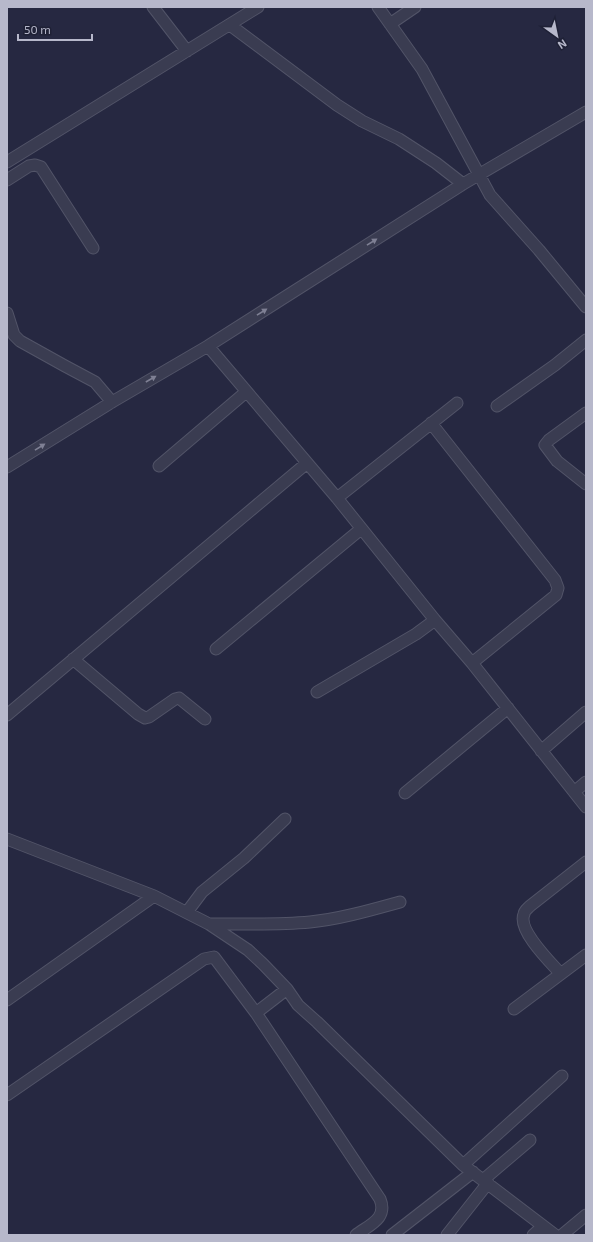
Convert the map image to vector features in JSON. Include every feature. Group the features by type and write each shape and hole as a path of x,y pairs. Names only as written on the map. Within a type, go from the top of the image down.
{"street":[{"path":"153,7 188,51"},
{"path":"7,162 258,7"},
{"path":"378,7 422,69 478,175 496,203 544,255 586,307"},
{"path":"390,24 415,7"},
{"path":"230,25 337,105 362,121 399,139 436,163 463,184"},
{"path":"7,467 112,402 208,346 463,184 586,112"},
{"path":"7,180 29,166 35,165 41,167 93,248"},
{"path":"7,313 14,335 20,341 96,382 112,402"},
{"path":"497,406 555,365 586,340"},
{"path":"208,346 337,498 435,620 472,663 586,807"},
{"path":"159,466 246,392"},
{"path":"337,498 457,403"},
{"path":"586,413 549,440 545,445 557,461 586,484"},
{"path":"431,423 555,580 558,588 556,595 472,663"},
{"path":"7,715 307,463"},
{"path":"216,649 361,529"},
{"path":"317,692 416,634 435,620"},
{"path":"73,659 138,714 145,718 149,717 178,698 205,719"},
{"path":"404,793 508,708"},
{"path":"541,751 586,712"},
{"path":"574,792 586,782"},
{"path":"187,912 202,892 244,858 285,819"},
{"path":"7,839 154,896 209,924 248,950 287,989 298,1005 318,1022 463,1165 555,1235"},
{"path":"560,974 527,933 523,923 523,914 530,906 586,862"},
{"path":"7,1000 154,896"},
{"path":"209,924 265,925 311,922 362,912 400,902"},
{"path":"514,1009 586,955"},
{"path":"7,1095 204,959 214,957 256,1013 380,1199 382,1211 379,1218 356,1235"},
{"path":"256,1013 287,989"},
{"path":"463,1165 562,1076"},
{"path":"447,1235 485,1181 530,1140"},
{"path":"392,1235 473,1172"},
{"path":"562,1235 586,1215"},
{"path":"533,1235 543,1226"}]}
